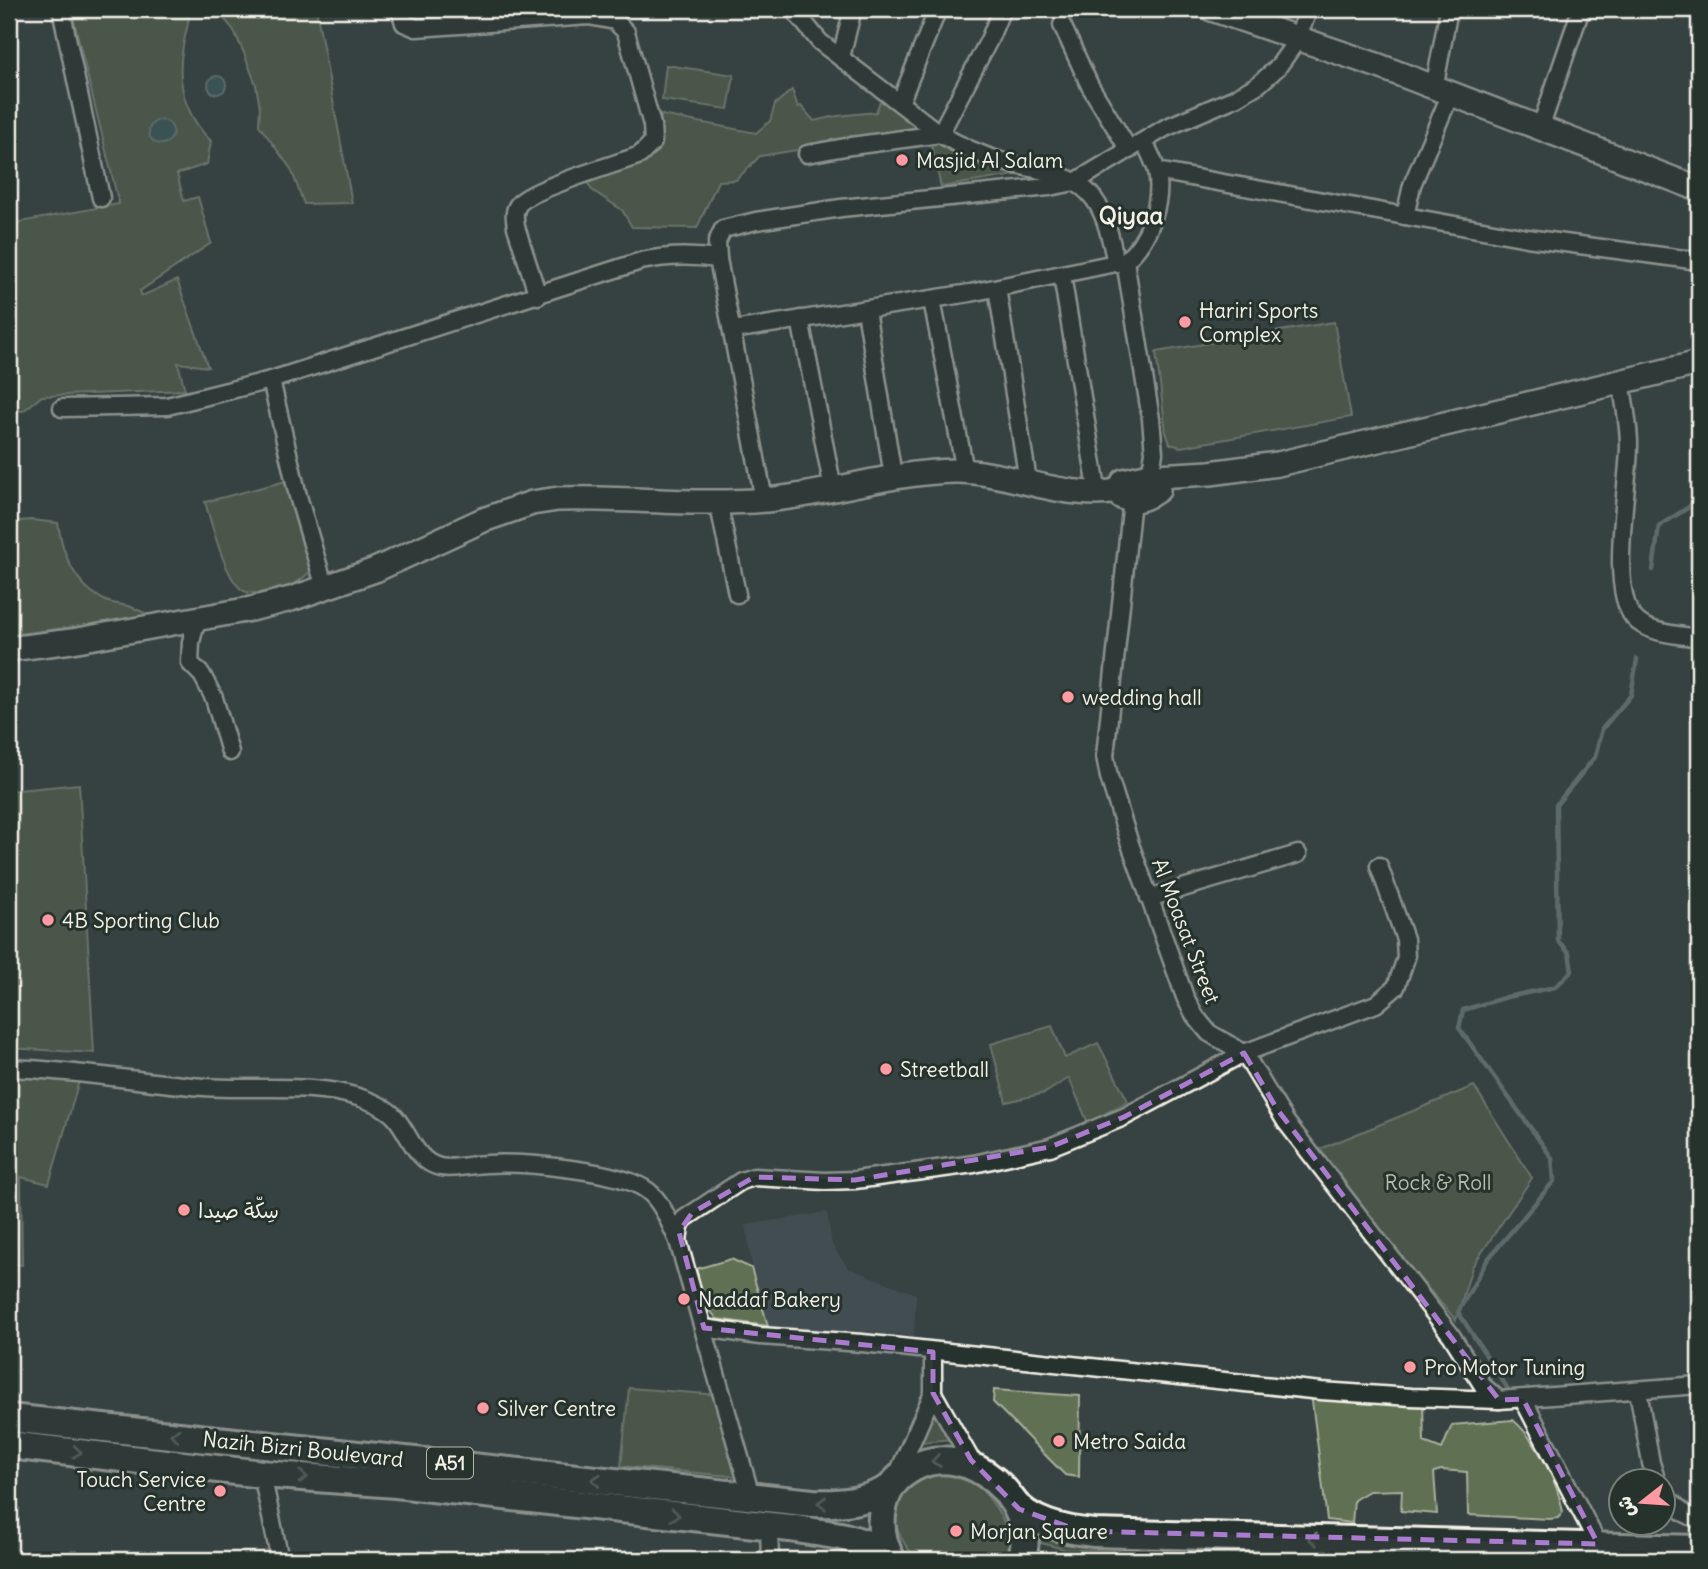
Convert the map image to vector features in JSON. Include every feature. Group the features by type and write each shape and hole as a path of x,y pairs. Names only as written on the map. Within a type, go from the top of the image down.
{"highway":[{"name":"Nazih Bizri Boulevard","path":"9,1418 830,1504 874,1497 892,1485"},
{"name":"Nazih Bizri Boulevard","path":"9,1445 262,1474 396,1484 769,1526 841,1536 889,1554"},
{"name":"A51","path":"889,1554 881,1530 883,1509 892,1485 920,1464 946,1459 982,1471 1010,1497 1018,1509 1062,1528 1094,1533 1598,1544 1699,1549"},
{"name":"A51","path":"1010,1497 1022,1525 1025,1541 1021,1560"}],"main road":[{"path":"1212,9 1379,66 1699,189"},
{"path":"9,649 72,641 274,604 398,560 483,520 544,501 577,498 764,500 893,476 965,471 1028,481 1049,488 1116,495 1124,481 1155,480 1278,464 1699,363"}],"street":[{"path":"61,9 101,198"},
{"path":"400,9 404,23 416,28 589,16 615,21 626,32 649,113 653,142 640,155 535,194 519,204 514,217 516,227 538,296"},
{"path":"793,9 814,36 940,134 989,157 1075,182 1090,194 1101,213 1120,262 1151,419 1155,480"},
{"path":"841,57 853,9"},
{"path":"900,103 938,9"},
{"path":"940,134 989,40 1002,9"},
{"path":"764,500 718,259 717,242 723,229 744,223 896,201 1049,187 1075,182 1177,122 1254,88 1278,67 1298,38 1309,9"},
{"path":"1405,216 1412,185 1442,92 1449,9"},
{"path":"1540,129 1581,9"},
{"path":"1062,25 1090,86 1129,150"},
{"path":"807,155 873,142 940,134"},
{"path":"733,330 932,300 1120,262 1137,250 1148,230 1157,199 1157,171 1143,141"},
{"path":"1157,171 1576,246 1699,261"},
{"path":"62,408 167,406 271,380 641,261 684,255 718,259"},
{"name":"Al Moasat Street","path":"1062,275 1116,495 1105,756 1113,790 1149,898 1191,1009 1209,1033 1244,1053 1286,1122 1451,1335 1483,1386 1499,1400"},
{"path":"997,288 1028,481"},
{"path":"932,300 965,471"},
{"path":"866,310 893,476"},
{"path":"800,319 833,489"},
{"path":"271,380 298,496 325,588"},
{"path":"1621,381 1629,440 1629,474 1621,557 1623,593 1634,619 1658,632 1699,638"},
{"path":"718,501 737,594"},
{"path":"197,618 191,642 190,663 202,676 214,698 230,752"},
{"path":"1149,898 1298,854"},
{"path":"678,1241 684,1219 747,1179 764,1176 825,1181 855,1180 974,1164 1032,1152 1075,1138 1124,1117 1244,1053 1376,1004 1396,987 1406,958 1405,939 1379,866"},
{"path":"9,1068 77,1072 205,1087 310,1088 356,1096 391,1113 421,1157 435,1165 452,1168 486,1164 543,1165 618,1178 637,1184 657,1202 678,1241 751,1496"},
{"path":"704,1328 760,1336 862,1343 1321,1391 1499,1400 1699,1385"},
{"path":"892,1485 933,1393 933,1352"},
{"path":"1638,1391 1653,1468"},
{"path":"933,1393 971,1460 982,1471"},
{"path":"1522,1399 1598,1544"},
{"path":"262,1474 280,1560"},
{"path":"1676,1506 1699,1520"},
{"path":"769,1526 770,1560"}],"highlighted area":[{"path":"1244,1053 1277,1109 1499,1400 1523,1399 1598,1544 1080,1531 1019,1509 971,1460 933,1393 933,1352 704,1328 679,1232 692,1213 754,1177 855,1180 1050,1147 1124,1117"}],"shaded area":[{"path":"827,1212 832,1245 848,1268 916,1294 914,1336 768,1326 754,1279 746,1225"}],"green space":[{"path":"71,9 189,9 181,59 182,85 189,109 211,141 207,164 177,174 184,201 198,197 211,243 140,291 142,296 177,280 208,367 178,363 185,390 42,396 23,411 9,409 9,224 119,204"},
{"path":"216,9 316,9 352,203 304,204 291,169 259,125 260,108 256,85 233,29"},
{"path":"666,65 734,75 728,109 662,100"},
{"path":"792,90 798,107 801,106 814,121 876,112 881,99 921,126 921,130 760,156 736,180 718,181 697,228 632,227 622,210 592,190 586,180 640,165 660,142 661,115 756,133 770,121 775,104"},
{"path":"938,141 1028,173 941,187 931,144"},
{"path":"1334,322 1351,417 1181,447 1170,444 1166,432 1156,352"},
{"path":"290,480 313,568 289,586 258,593 244,591 237,586 225,564 205,502"},
{"path":"31,520 58,523 72,568 95,595 154,617 9,635 9,522"},
{"name":"4B Sporting Club","path":"79,784 94,1053 9,1048 9,791"},
{"path":"1052,1026 1065,1058 1098,1043 1128,1101 1088,1123 1069,1078 1045,1093 1006,1102 991,1044"},
{"path":"9,1077 79,1081 49,1184 21,1177 22,1265 9,1264"},
{"name":"Rock & Roll","path":"1474,1086 1532,1178 1472,1267 1456,1320 1410,1268 1320,1149"},
{"path":"731,1259 751,1268 768,1326 717,1319 706,1305 696,1269"},
{"path":"629,1388 719,1395 742,1477 621,1466"},
{"path":"994,1390 1080,1396 1079,1477 1065,1475 993,1402"},
{"path":"1311,1393 1423,1401 1424,1442 1442,1449 1452,1425 1513,1420 1530,1438 1545,1462 1563,1512 1558,1518 1549,1519 1468,1515 1467,1472 1441,1470 1434,1472 1437,1514 1401,1511 1402,1490 1369,1491 1354,1500 1352,1523 1327,1520"},
{"path":"933,1406 953,1439 921,1442 925,1422"},
{"path":"939,1469 956,1471 966,1476 987,1496 1004,1522 1009,1536 1008,1560 917,1560 911,1553 901,1538 896,1522 895,1514 900,1496 913,1479"},
{"path":"1043,1536 1699,1560 1504,1560 1066,1550 1041,1543 1039,1538"}],"water":[{"path":"217,76 225,81 226,85 221,93 217,94 209,89 208,85 213,77"},
{"path":"161,120 170,123 173,132 170,141 161,144 152,141 149,132 152,123"}],"waterway":[{"path":"1653,570 1659,526 1689,507 1699,496"},
{"path":"1508,1389 1458,1312 1488,1259 1554,1181 1552,1158 1459,1028 1463,1010 1555,987 1572,971 1569,953 1558,941 1556,805 1595,757 1602,729 1631,695 1637,659"}],"place":[{"name":"Masjid Al Salam","path":"902,160"},
{"name":"Hariri Sports Complex","path":"1185,322"},
{"name":"wedding hall","path":"1068,697"},
{"name":"4B Sporting Club","path":"48,920"},
{"name":"Streetball","path":"886,1069"},
{"name":"سِكّة صيدا","path":"184,1210"},
{"name":"Naddaf Bakery","path":"684,1299"},
{"name":"Pro Motor Tuning","path":"1410,1367"},
{"name":"Silver Centre","path":"483,1408"},
{"name":"Metro Saida","path":"1059,1441"},
{"name":"Touch Service Centre","path":"220,1491"},
{"name":"Morjan Square","path":"956,1531"}],"district":[{"name":"Qiyaa","path":"1131,215"}]}
